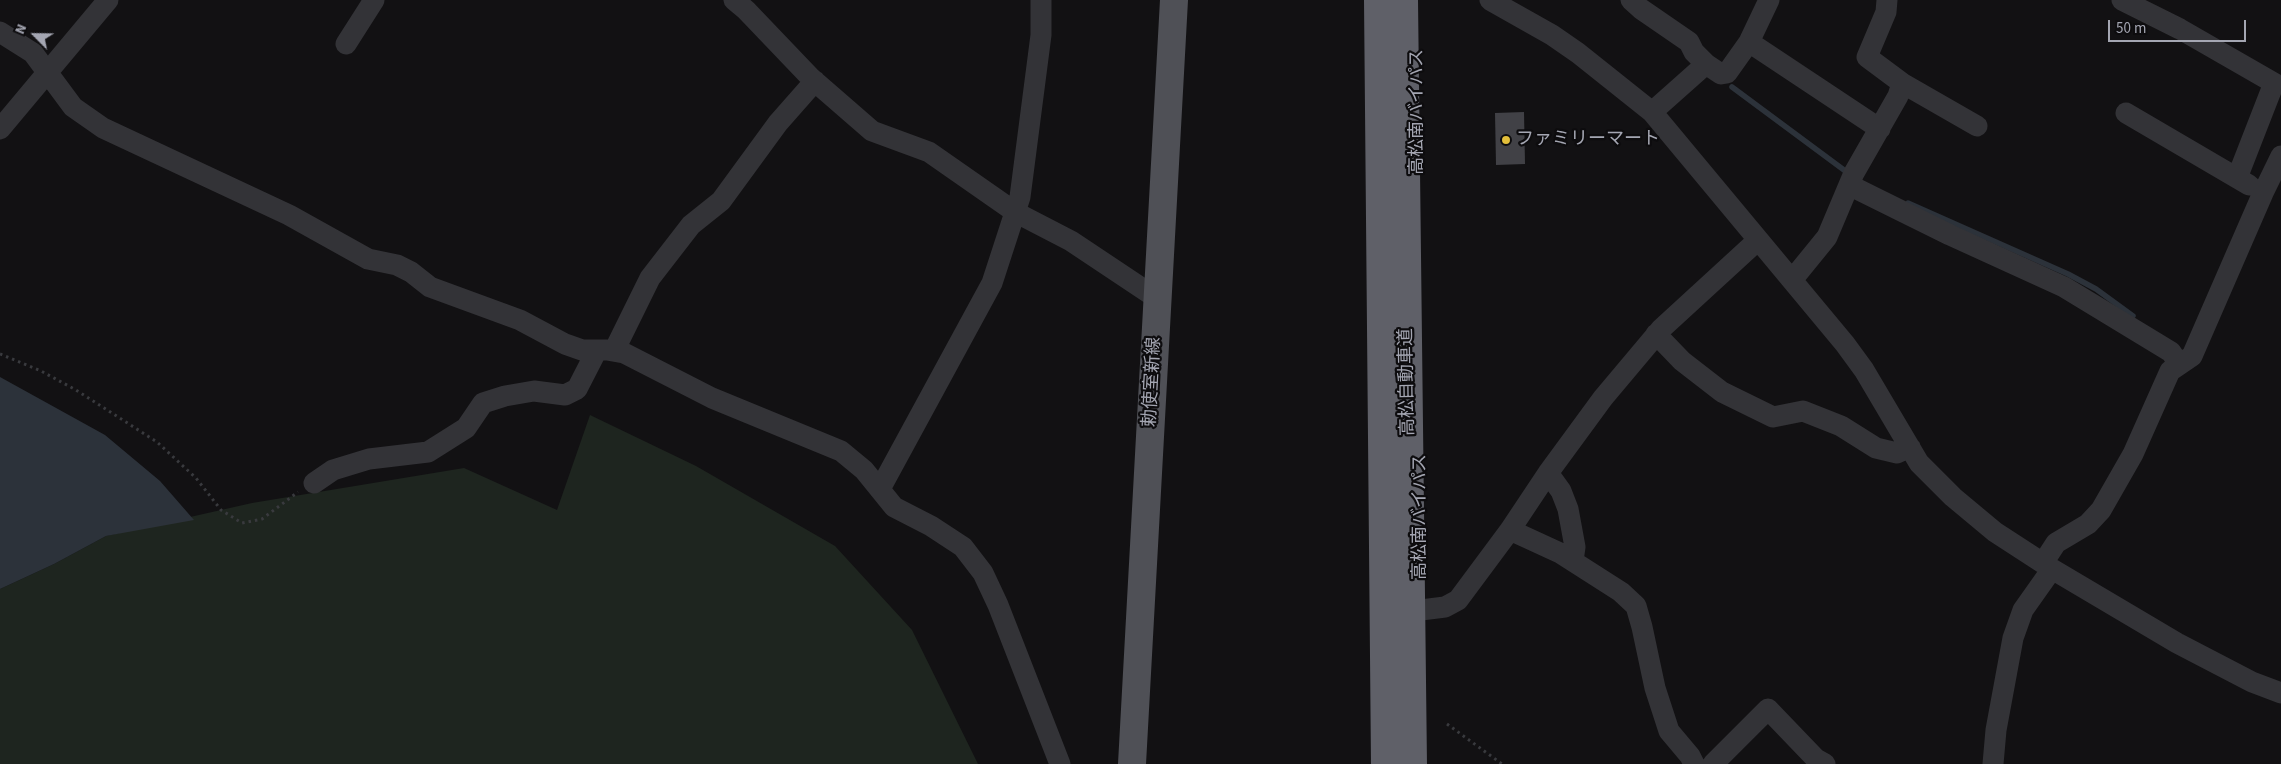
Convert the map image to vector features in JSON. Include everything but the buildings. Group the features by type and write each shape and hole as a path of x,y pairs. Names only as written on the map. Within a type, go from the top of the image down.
{"highway":[{"path":"1362,0 1369,764"},
{"name":"高松自動車道","path":"1378,0 1385,764"},
{"name":"高松自動車道","path":"1404,0 1413,764"},
{"name":"高松南バイパス","path":"1417,0 1421,610 1425,764"}],"main road":[{"name":"勅使室新線","path":"1132,764 1174,0"}],"street":[{"path":"0,129 108,0"},
{"path":"346,44 374,0"},
{"path":"880,489 992,283 1020,196 1041,35 1042,0"},
{"path":"1490,0 1552,35 1578,53 1652,112 1792,280 1864,370 1919,463 1953,497 1995,532 2047,566 2177,643 2252,682 2281,693"},
{"path":"1640,3 1689,42 1694,52 1706,64 1721,74 1727,73 1749,42 1769,0"},
{"path":"1887,0 1886,12 1867,57 1902,84 1977,126"},
{"path":"2122,0 2180,29 2274,83 2238,178"},
{"path":"744,3 816,82 872,131 929,152 1015,212 1071,241 1158,299"},
{"path":"0,32 33,53 73,107 103,128 289,215 368,259 397,265 411,272 430,288 520,320 566,344 582,350 624,354 712,398 841,452 864,470 894,507 931,526 963,547 983,573 998,605 1060,764"},
{"path":"1749,42 1880,129"},
{"path":"1652,112 1706,64"},
{"path":"314,482 333,470 369,459 428,452 466,428 482,404 505,396 534,391 565,395 577,389 606,351 650,278 691,225 721,201 778,123 816,82"},
{"path":"1792,280 1827,237 1851,179 1898,96 1902,84"},
{"path":"2126,113 2263,193"},
{"path":"1993,764 1996,730 2013,638 2024,610 2056,544 2088,524 2101,510 2133,454 2170,370 2192,356 2281,156"},
{"path":"1851,179 1950,235 2064,287 2171,352 2180,364"},
{"path":"1421,610 1445,607 1458,600 1603,398 1656,334 1758,240"},
{"path":"1656,334 1682,361 1722,392 1773,417 1803,412 1841,426 1876,448 1897,453 1910,447"},
{"path":"1548,473 1561,491 1568,509 1575,548 1573,561"},
{"path":"1510,530 1573,561 1621,592 1636,606 1655,688 1669,731 1690,756 1694,764"},
{"path":"1713,764 1768,709 1816,759 1825,764"}],"path":[{"path":"0,354 41,371 76,390 157,442 196,478 221,510 242,523 262,519 288,498 314,482"},
{"path":"1446,724 1502,764"}],"shaded area":[{"path":"0,377 105,435 160,481 194,520 106,536 54,564 0,589"},
{"path":"590,415 696,466 835,546 912,630 978,764 0,764 0,589 54,564 106,536 252,503 464,468 557,510"}],"waterway":[{"path":"1732,87 1848,173"},
{"path":"1908,203 2068,274 2096,289 2133,316"}],"place":[{"name":"ファミリーマート","path":"1506,140"}]}
